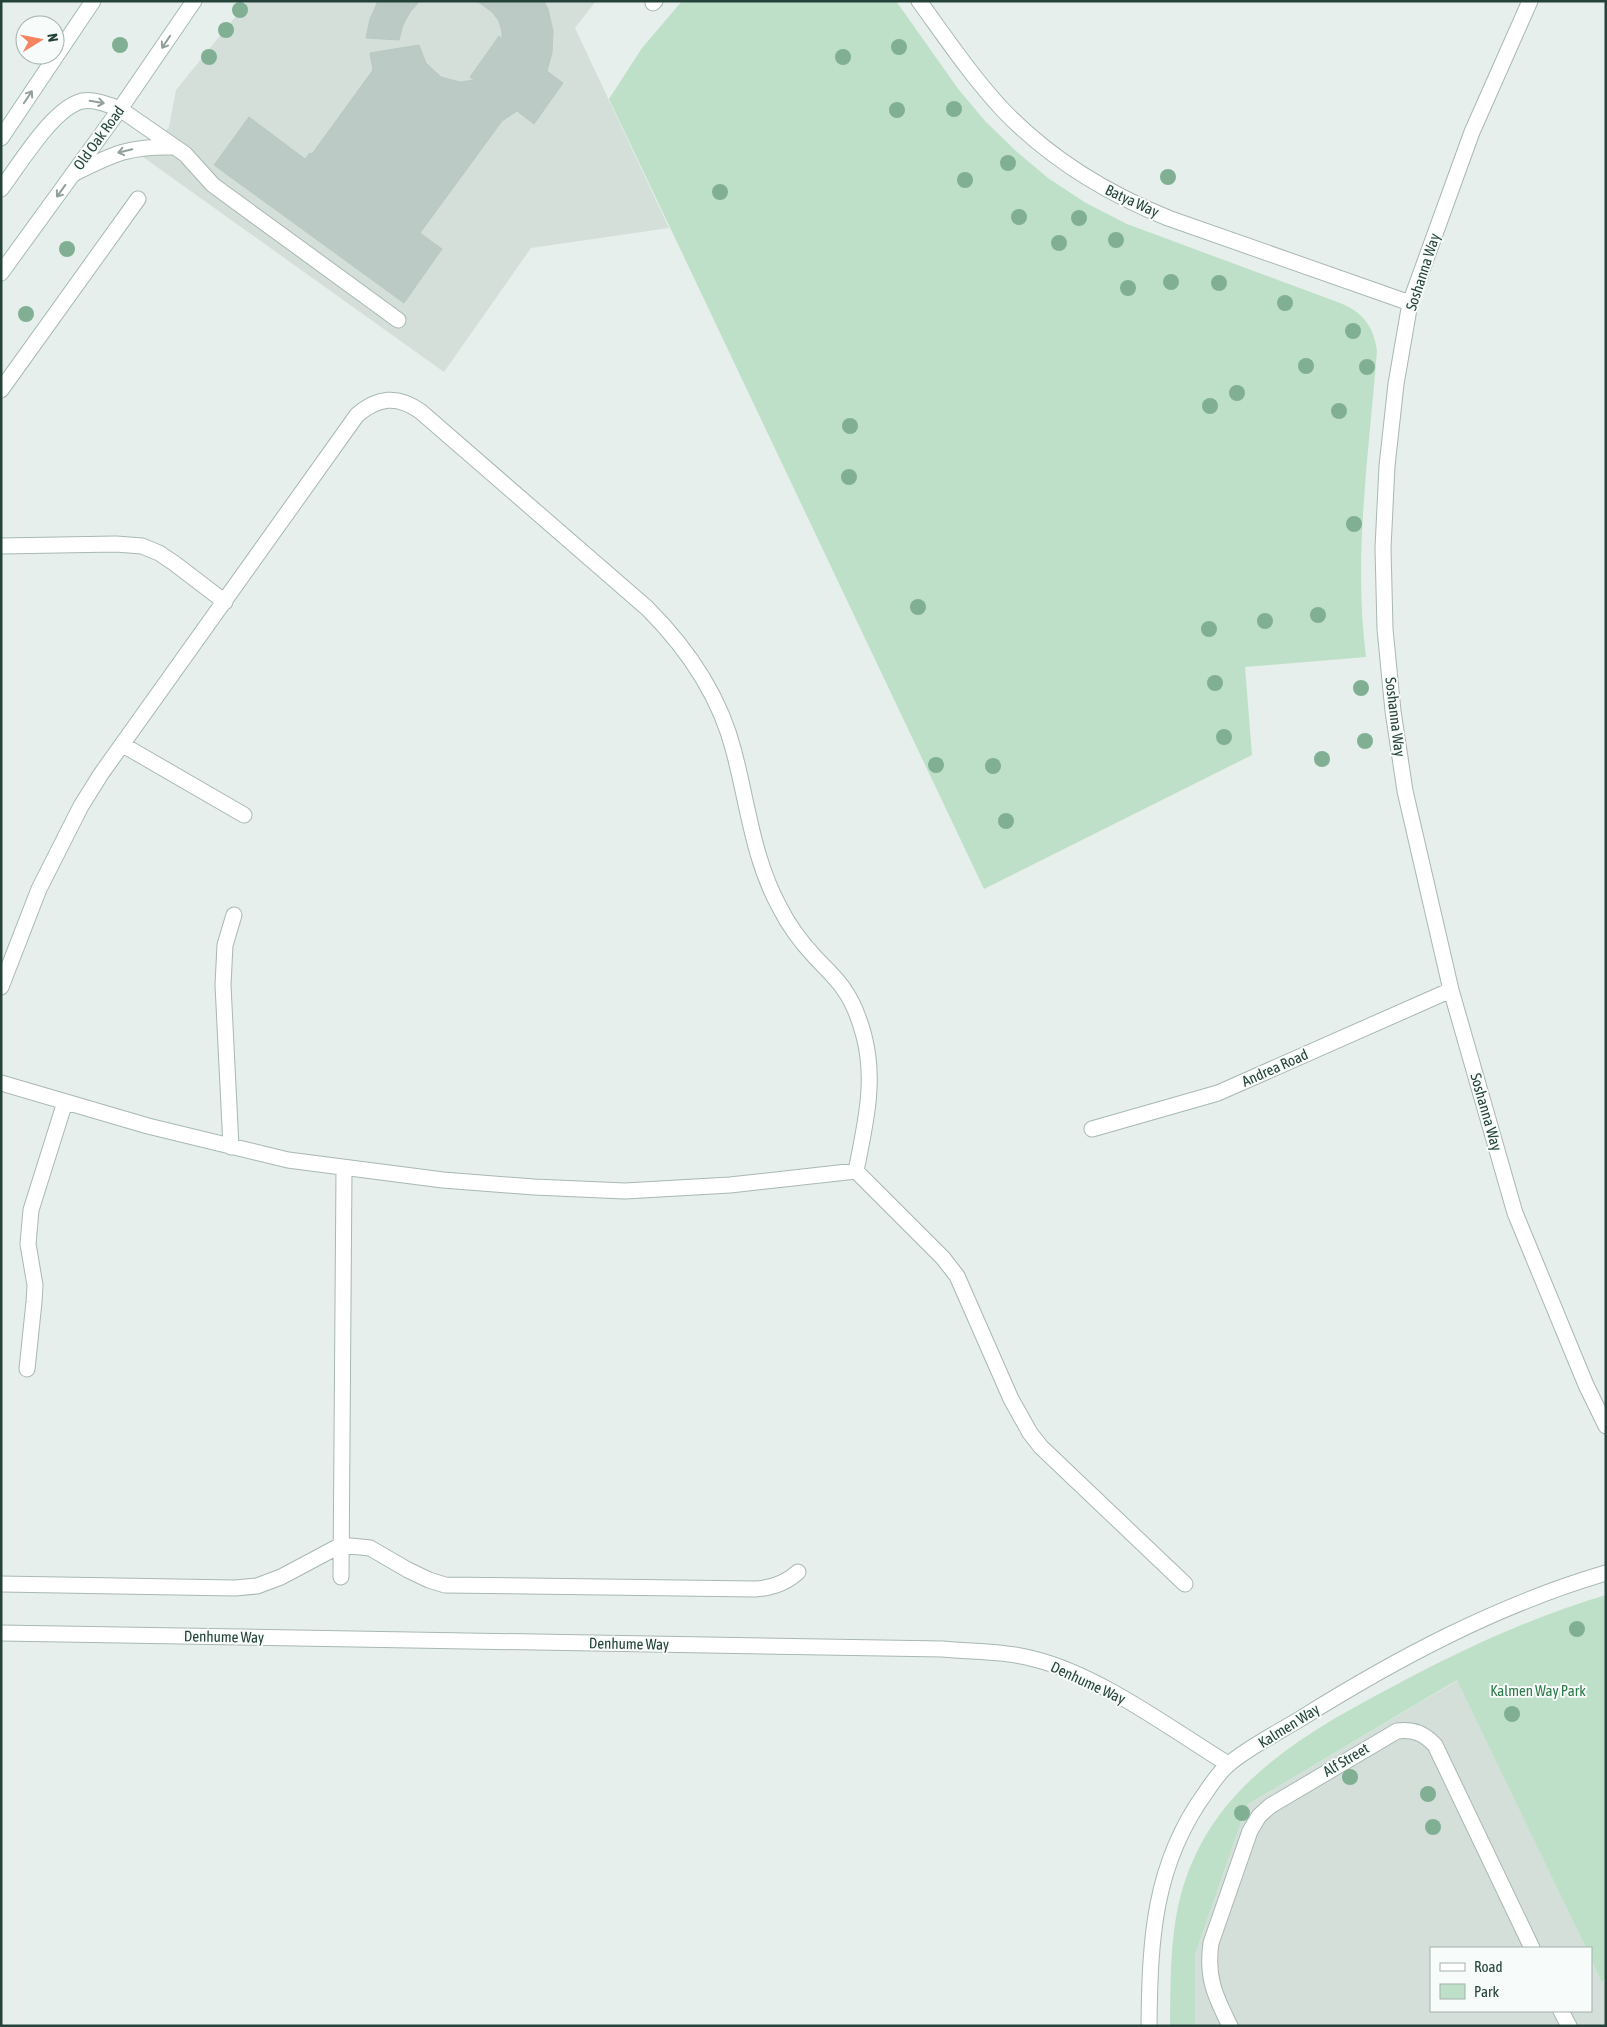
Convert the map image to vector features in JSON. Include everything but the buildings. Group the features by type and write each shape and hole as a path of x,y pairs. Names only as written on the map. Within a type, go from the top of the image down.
{"street":[{"path":"1,138 93,1"},
{"name":"Old Oak Road","path":"1,273 120,109 194,1"},
{"name":"Batya Way","path":"919,1 976,79 1003,110 1032,138 1064,164 1097,185 1132,203 1168,218 1410,303"},
{"name":"Soshanna Way","path":"1530,1 1472,132 1410,303 1396,384 1387,466 1383,548 1385,629 1393,710 1405,791 1451,990 1515,1213 1586,1384 1606,1426"},
{"path":"1,189 56,116 69,106 84,101 100,102 120,109 179,150 213,185 398,320"},
{"path":"73,174 118,152 149,146 179,150"},
{"path":"1,390 138,199"},
{"path":"1,987 39,889 81,806 123,744 357,416 367,407 379,401 392,400 412,405 420,411 647,608 671,632 692,660 710,689 723,716 734,752 758,857 780,908 796,935 846,991 859,1021 868,1058 870,1081 869,1103 856,1171"},
{"path":"1,546 116,544 142,546 159,553 174,563 224,602"},
{"path":"123,744 244,815"},
{"path":"232,1147 223,985 225,945 234,915"},
{"name":"Andrea Road","path":"1092,1128 1218,1093 1451,990"},
{"path":"1,1083 232,1147 288,1160 344,1169 443,1180 534,1187 626,1191 730,1185 856,1171"},
{"path":"27,1370 35,1285 28,1244 31,1210 65,1102"},
{"path":"341,1577 344,1169"},
{"path":"856,1171 943,1258 957,1276 1011,1399 1030,1433 1041,1447 1185,1584"},
{"path":"1,1584 235,1588 257,1586 281,1577 341,1546 370,1548 408,1570 445,1585 755,1589 780,1584 798,1572"},
{"name":"Kalmen Way","path":"1149,2026 1150,1963 1159,1893 1170,1858 1186,1824 1205,1793 1228,1764 1358,1682 1431,1643 1507,1609 1606,1574"},
{"name":"Denhume Way","path":"1,1633 933,1649 1006,1655 1034,1659 1071,1672 1114,1693 1228,1764"},
{"name":"Alf Street","path":"1230,2026 1213,1991 1209,1967 1211,1942 1254,1823 1270,1806 1397,1731 1417,1731 1427,1737 1435,1746 1532,1947"},
{"path":"1562,2012 1569,2026"}],"shaded area":[{"path":"248,1 596,1 575,28 669,228 531,248 444,372 143,157 169,127 176,90"},
{"path":"1458,1680 1586,1947 1430,1947 1430,2012 1592,2012 1592,1961 1602,1983 1604,1981 1606,1985 1606,2026 1195,2026 1195,1955 1247,1805"}],"green space":[{"path":"682,1 896,1 959,90 986,122 1048,178 1086,203 1127,224 1340,303 1361,316 1370,328 1377,351 1362,542 1362,619 1366,657 1245,667 1252,755 984,889 609,99 642,48"},
{"name":"Kalmen Way Park","path":"1606,1595 1606,1978 1602,1983 1592,1961 1592,1947 1586,1947 1457,1680 1247,1805 1195,1955 1195,2026 1170,2026 1171,1961 1180,1897 1195,1856 1212,1825 1233,1798 1258,1773 1285,1752 1344,1713 1374,1696 1478,1644 1528,1622"}]}
